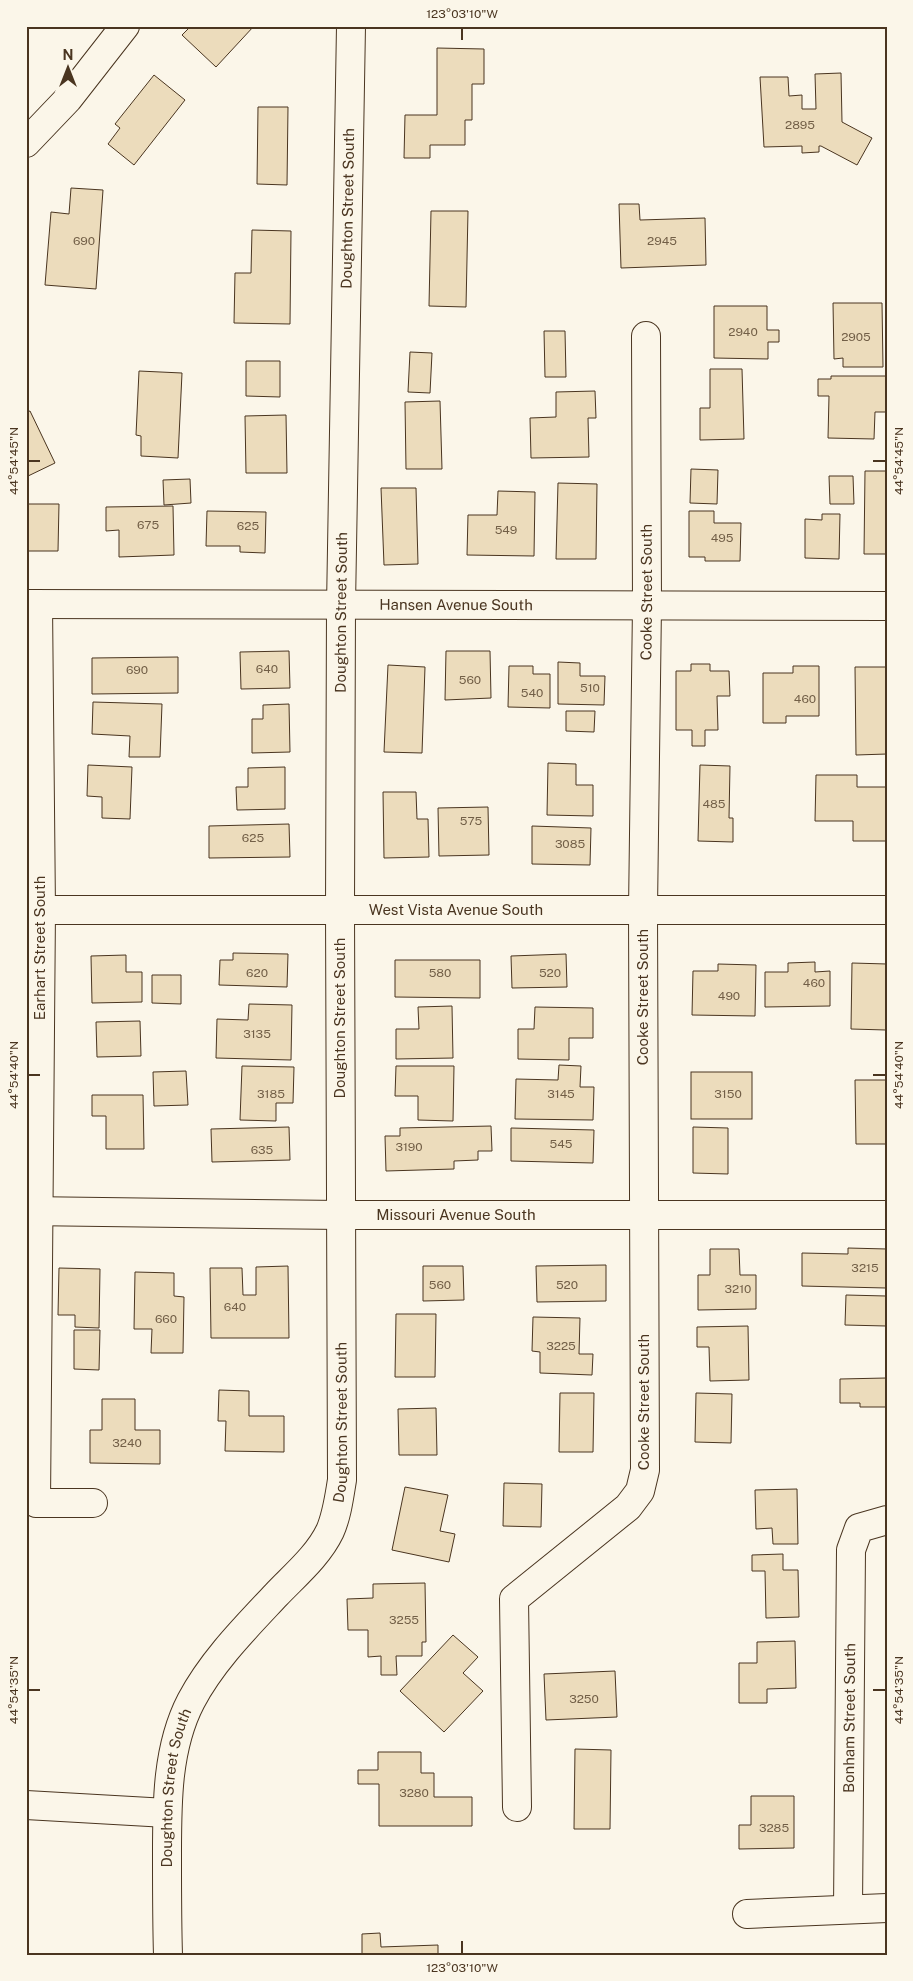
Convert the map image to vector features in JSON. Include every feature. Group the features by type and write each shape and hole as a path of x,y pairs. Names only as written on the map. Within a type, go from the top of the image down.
{"street":[{"path":"26,142 68,99 125,26"},
{"name":"Doughton Street South","path":"168,1955 167,1813 170,1772 178,1735 190,1702 209,1671 314,1555 329,1533 338,1509 342,1480 341,606 351,26"},
{"name":"Cooke Street South","path":"516,1807 514,1598 628,1507 640,1491 646,1470 643,910 647,605 646,336"},
{"name":"Hansen Avenue South","path":"32,604 887,606"},
{"name":"Earhart Street South","path":"32,604 31,1502 93,1503"},
{"name":"West Vista Avenue South","path":"33,910 887,910"},
{"name":"Missouri Avenue South","path":"32,1211 341,1215 887,1215"},
{"name":"Bonham Street South","path":"848,1909 851,1550 859,1528 887,1520"},
{"path":"26,1805 167,1813"},
{"path":"747,1914 887,1908"}],"building":[{"path":"191,26 254,26 216,67 182,35"},
{"path":"437,48 484,49 484,84 472,84 472,120 465,120 465,145 430,145 430,158 404,158 405,115 437,115"},
{"path":"841,73 842,122 872,138 857,165 821,146 819,146 819,152 802,153 802,146 764,147 760,77 788,77 789,96 802,95 802,109 816,109 815,74"},
{"path":"154,75 185,100 134,165 108,144 120,128 115,124"},
{"path":"258,107 288,107 287,185 257,184"},
{"path":"71,188 103,190 96,289 45,285 51,212 69,214"},
{"path":"619,204 639,204 640,220 705,218 706,265 621,268"},
{"path":"431,211 468,211 466,307 429,306"},
{"path":"252,230 291,231 290,324 234,323 235,273 251,273"},
{"path":"833,303 882,303 883,367 843,367 843,358 834,359"},
{"path":"714,306 767,306 767,330 779,330 779,342 768,342 768,359 714,358"},
{"path":"544,331 565,331 566,377 545,377"},
{"path":"410,352 432,353 430,393 408,392"},
{"path":"246,361 280,361 280,397 246,396"},
{"path":"710,369 742,369 744,439 700,440 700,408 710,408"},
{"path":"139,371 182,373 178,458 141,456 141,436 136,435"},
{"path":"831,376 887,376 887,412 875,412 874,439 828,438 829,396 818,396 818,379 831,379"},
{"path":"595,391 596,418 588,418 589,457 531,458 530,418 556,417 556,392"},
{"path":"440,401 442,469 406,469 405,402"},
{"path":"30,411 55,463 26,477 26,412"},
{"path":"286,415 287,473 246,473 245,416"},
{"path":"691,469 718,470 717,504 690,503"},
{"path":"865,471 887,471 887,554 864,554"},
{"path":"829,476 853,476 854,504 830,504"},
{"path":"190,479 191,503 164,505 163,480"},
{"path":"558,483 597,484 596,559 556,559"},
{"path":"381,488 416,488 418,564 384,565"},
{"path":"498,491 535,492 534,556 467,555 468,515 497,515"},
{"path":"27,504 59,504 58,551 26,551"},
{"path":"173,506 174,555 119,557 119,530 106,531 106,507"},
{"path":"207,511 266,512 265,553 240,552 240,546 206,546"},
{"path":"689,511 714,511 714,523 741,523 740,561 705,561 705,557 689,557"},
{"path":"822,514 840,514 839,559 805,558 805,519 822,520"},
{"path":"289,651 290,688 241,689 240,652"},
{"path":"446,651 490,651 491,698 445,700"},
{"path":"178,657 178,693 92,694 92,658"},
{"path":"558,662 580,663 580,676 605,676 604,705 558,704"},
{"path":"691,664 710,664 710,671 729,671 730,696 717,696 718,730 705,730 705,746 692,746 692,730 676,730 676,671 691,671"},
{"path":"388,665 425,667 422,753 384,752"},
{"path":"509,666 533,666 533,674 550,674 550,708 508,707"},
{"path":"793,666 819,666 819,716 786,716 786,723 763,723 763,673 793,673"},
{"path":"855,667 887,667 887,754 856,755"},
{"path":"93,702 162,704 160,757 129,757 130,736 92,734"},
{"path":"289,704 290,752 252,753 252,719 263,719 263,705"},
{"path":"566,711 595,711 594,732 566,731"},
{"path":"548,763 576,764 576,785 593,785 593,816 547,815"},
{"path":"88,765 132,767 130,819 102,818 102,797 87,796"},
{"path":"700,765 730,766 729,818 733,818 733,842 698,841"},
{"path":"285,767 285,809 237,810 236,787 248,787 248,768"},
{"path":"816,775 857,775 857,787 887,787 887,841 853,841 853,821 815,821"},
{"path":"383,792 416,792 417,819 428,819 429,857 384,858"},
{"path":"488,807 489,855 439,856 438,808"},
{"path":"289,824 290,857 209,858 209,826"},
{"path":"532,826 591,828 590,865 532,864"},
{"path":"233,953 288,954 287,987 219,985 220,960 233,960"},
{"path":"566,954 567,987 512,988 511,956"},
{"path":"126,955 126,972 142,972 142,1002 92,1003 91,956"},
{"path":"395,960 480,960 480,998 395,997"},
{"path":"815,962 815,972 830,971 830,1006 765,1007 765,972 788,972 788,963"},
{"path":"852,963 887,964 886,1030 851,1029"},
{"path":"718,964 756,965 755,1016 692,1015 693,971 718,971"},
{"path":"152,975 181,975 181,1004 152,1003"},
{"path":"249,1004 292,1005 291,1060 216,1058 217,1019 248,1020"},
{"path":"452,1006 453,1058 396,1059 396,1029 419,1029 418,1007"},
{"path":"535,1007 593,1008 593,1038 569,1038 569,1060 518,1059 518,1029 534,1029"},
{"path":"140,1021 141,1056 97,1057 96,1022"},
{"path":"559,1065 581,1066 580,1087 594,1087 593,1120 515,1119 516,1079 558,1080"},
{"path":"242,1066 294,1067 293,1103 276,1103 276,1121 240,1120"},
{"path":"396,1066 454,1066 453,1121 418,1120 418,1096 395,1096"},
{"path":"186,1071 188,1105 154,1106 153,1072"},
{"path":"691,1072 752,1072 752,1119 691,1119"},
{"path":"855,1080 887,1080 887,1144 856,1144"},
{"path":"92,1095 143,1095 144,1149 106,1149 106,1116 92,1116"},
{"path":"491,1126 492,1151 478,1151 478,1160 454,1161 454,1169 386,1171 385,1136 400,1136 400,1128"},
{"path":"289,1127 290,1160 212,1162 211,1129"},
{"path":"693,1127 728,1128 728,1174 693,1173"},
{"path":"511,1128 594,1130 593,1163 511,1161"},
{"path":"848,1248 887,1249 886,1288 802,1286 802,1253 848,1254"},
{"path":"710,1249 739,1249 740,1275 756,1275 756,1309 698,1310 698,1275 710,1275"},
{"path":"606,1265 606,1301 537,1302 536,1266"},
{"path":"288,1266 289,1338 211,1338 210,1268 242,1268 243,1295 256,1295 256,1267"},
{"path":"423,1266 463,1266 464,1300 423,1301"},
{"path":"59,1268 100,1269 99,1328 75,1327 75,1315 58,1315"},
{"path":"135,1272 174,1273 174,1296 184,1297 183,1353 151,1353 152,1329 134,1329"},
{"path":"846,1295 886,1296 886,1326 845,1325"},
{"path":"396,1314 436,1314 435,1377 395,1377"},
{"path":"533,1317 580,1318 579,1354 593,1354 592,1375 540,1373 540,1352 532,1351"},
{"path":"748,1326 749,1380 710,1381 709,1347 697,1347 697,1327"},
{"path":"74,1330 100,1330 99,1370 74,1369"},
{"path":"886,1378 887,1407 860,1407 860,1403 840,1403 840,1379"},
{"path":"219,1390 249,1391 249,1416 284,1416 284,1452 225,1451 226,1421 218,1421"},
{"path":"560,1393 594,1393 593,1452 559,1452"},
{"path":"696,1393 732,1394 731,1443 695,1442"},
{"path":"102,1399 135,1399 135,1430 160,1430 160,1464 90,1463 90,1430 102,1430"},
{"path":"436,1408 437,1455 399,1455 398,1409"},
{"path":"504,1483 542,1484 541,1527 503,1526"},
{"path":"405,1487 448,1495 440,1531 455,1534 449,1562 392,1550"},
{"path":"797,1489 798,1544 773,1544 772,1528 756,1529 755,1490"},
{"path":"783,1554 783,1570 798,1570 799,1617 766,1618 765,1571 752,1571 752,1555"},
{"path":"425,1583 426,1642 422,1642 422,1656 396,1656 397,1675 381,1675 381,1656 368,1657 368,1630 348,1630 347,1599 373,1598 373,1584"},
{"path":"453,1635 478,1657 463,1673 483,1691 444,1732 400,1691"},
{"path":"795,1641 796,1688 767,1689 767,1703 739,1703 739,1663 757,1663 757,1642"},
{"path":"615,1671 617,1717 546,1720 544,1674"},
{"path":"575,1749 611,1750 610,1829 574,1829"},
{"path":"378,1752 421,1752 421,1773 434,1773 434,1797 472,1797 472,1826 379,1826 379,1784 358,1784 358,1770 378,1770"},
{"path":"751,1796 794,1796 794,1848 739,1849 739,1825 751,1825"},
{"path":"380,1933 381,1947 438,1945 438,1955 362,1955 362,1934"}]}
